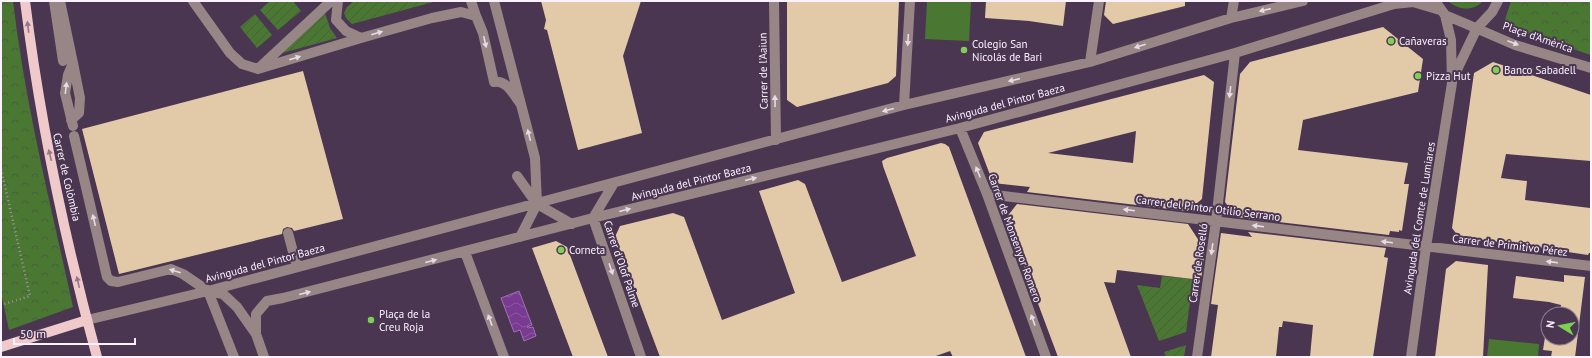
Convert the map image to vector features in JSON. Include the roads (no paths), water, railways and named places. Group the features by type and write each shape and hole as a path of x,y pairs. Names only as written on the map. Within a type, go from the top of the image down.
{"main road":[{"name":"Carrer de Colòmbia","path":"25,1 33,66 44,131 87,320 97,357"},
{"name":"Avinguda del Pintor Baeza","path":"1,348 87,320"},
{"path":"1,348 4,357"}],"street":[{"path":"54,1 68,62 80,98 79,113 73,127"},
{"path":"60,1 68,62 65,93 73,127 83,154 107,277 111,281 118,282 171,269 183,274 208,291 223,294 237,307 256,334 264,357"},
{"path":"193,1 230,53 242,64 258,69 432,18 461,12 476,16"},
{"path":"258,69 331,1"},
{"path":"338,1 336,20 346,31 361,38"},
{"path":"471,1 482,33 494,82 499,81 506,84 520,103"},
{"path":"494,1 534,158 536,173 537,204 520,238"},
{"name":"Carrer de l'Aaiun","path":"774,1 776,140"},
{"path":"904,105 910,1"},
{"path":"1090,62 1099,1"},
{"path":"1231,18 1234,1"},
{"name":"Avinguda del Pintor Baeza","path":"87,320 208,291 904,105 1090,62 1231,18 1303,1"},
{"name":"Avinguda del Comte de Lumiares","path":"1411,357 1426,247 1452,83 1451,40 1443,13 1435,1"},
{"name":"Avinguda del Comte de Lumiares","path":"1452,83 1477,28 1492,12 1498,1"},
{"name":"Avinguda del Pintor Baeza","path":"256,334 256,314 267,301 520,238 593,218 960,128 1235,53 1394,4 1413,2 1443,13"},
{"name":"Plaça d'Amèrica","path":"1443,13 1515,45 1591,68"},
{"name":"Carrer de Roselló","path":"1197,357 1216,220 1235,53"},
{"name":"Carrer de Monsenyor Romero","path":"960,128 987,194 1046,357"},
{"path":"517,176 537,204 572,224"},
{"name":"Carrer d'Olof Palme","path":"614,183 593,218 641,357"},
{"name":"Carrer del Pintor Otilio Serrano","path":"987,194 1216,220 1426,247"},
{"path":"288,232 297,267"},
{"name":"Carrer de Primitivo Pérez","path":"1426,247 1591,266"},
{"path":"465,252 504,357"},
{"path":"208,291 234,357"}],"water":[{"path":"519,291 532,325 527,327 533,327 536,336 524,341 520,330 514,332 501,298"}],"place":[{"name":"Cañaveras","path":"1391,41"},
{"name":"Colegio San Nicolás de Bari","path":"964,50"},
{"name":"Banco Sabadell","path":"1496,70"},
{"name":"Pizza Hut","path":"1418,76"},
{"name":"Corneta","path":"561,250"},
{"name":"Plaça de la Creu Roja","path":"371,320"}]}
